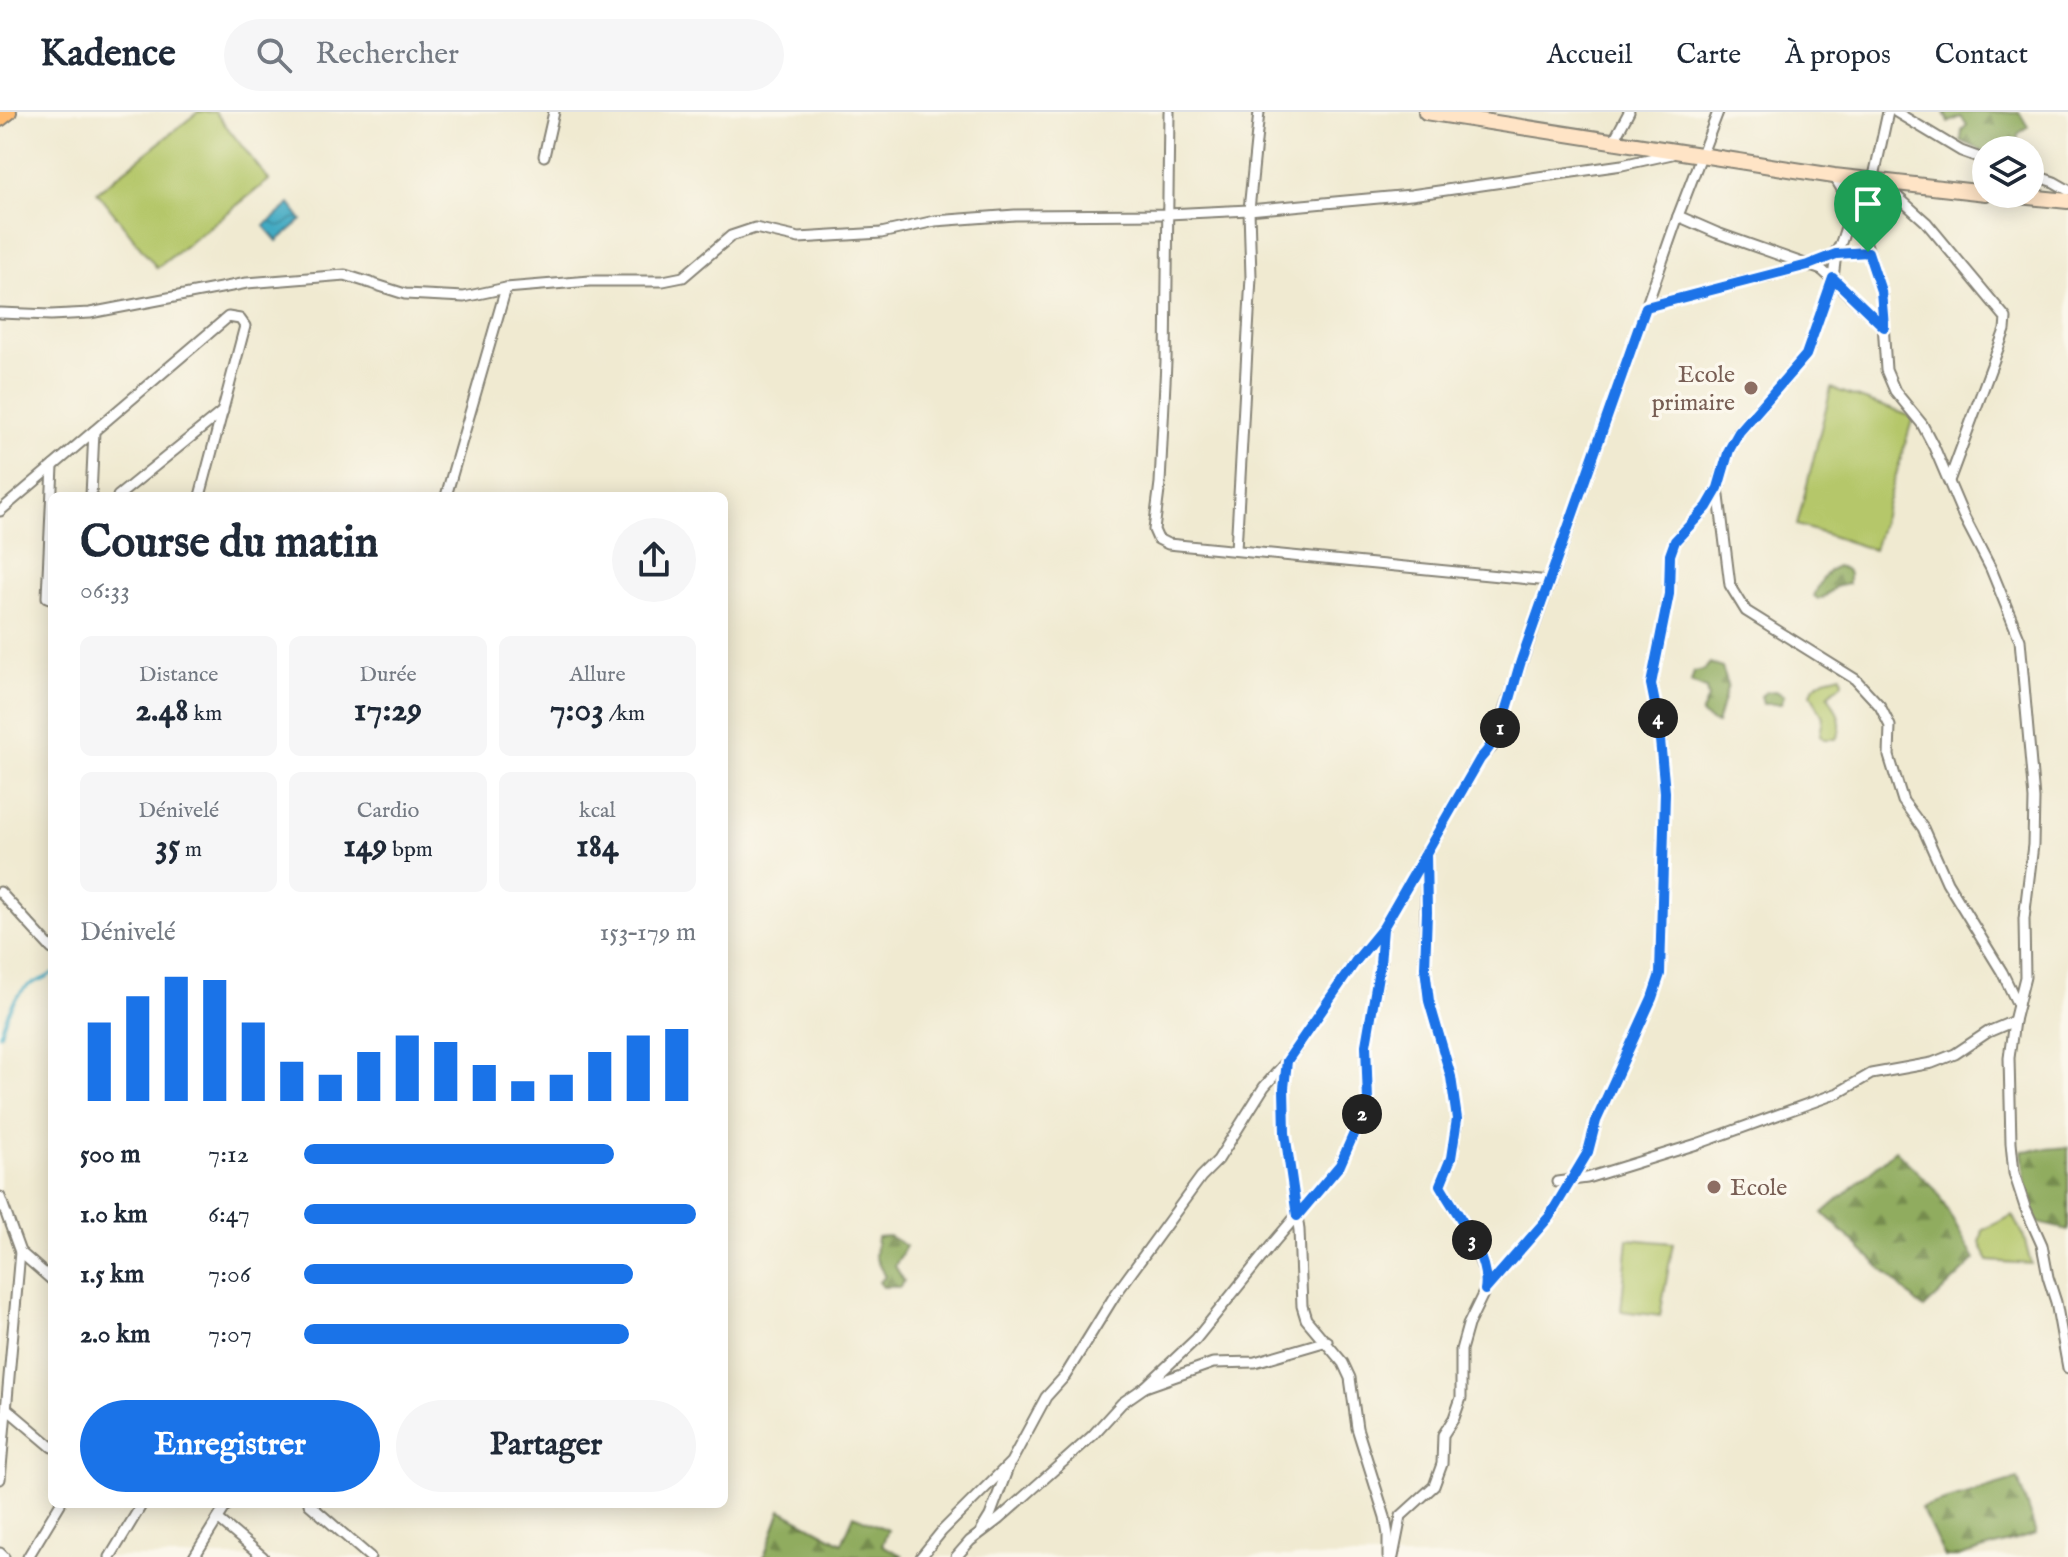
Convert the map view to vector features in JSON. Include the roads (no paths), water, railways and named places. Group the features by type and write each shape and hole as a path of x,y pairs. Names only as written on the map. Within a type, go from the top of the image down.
{"main road":[{"path":"0,118 9,112"},
{"path":"1426,112 1896,187 1972,192"},
{"path":"2044,199 2068,201"}],"street":[{"path":"544,156 554,112"},
{"path":"1169,112 1162,448 1154,530 1158,539 1168,544 1550,581"},
{"path":"1236,550 1251,277 1249,210 1259,112"},
{"path":"1613,142 1629,112"},
{"path":"979,1534 990,1516 1011,1462 1046,1397 1065,1376 1115,1295 1201,1177 1218,1160 1264,1087 1287,1061 1355,962 1383,928 1480,759 1492,747 1678,216 1718,112"},
{"path":"1873,181 1888,112"},
{"path":"1896,112 1972,155"},
{"path":"0,313 90,313 247,283 345,275 405,294 464,297 506,288 590,281 663,281 683,277 731,236 755,228 799,238 881,233 935,221 1015,215 1249,210 1411,195 1622,165 1684,151"},
{"path":"1834,176 1855,211 1881,291 1886,370 1890,382 1922,424 1991,569 2020,640 2034,799 2024,919 2025,977 2009,1058 2014,1173 2042,1245 2068,1368"},
{"path":"2044,179 2068,190"},
{"path":"1390,1557 1401,1516 1434,1486 1442,1464 1443,1435 1454,1418 1461,1398 1461,1350 1468,1325 1485,1290 1549,1217 1588,1152 1596,1121 1660,974 1665,792 1658,719 1651,684 1669,594 1670,555 1675,541 1707,507 1718,488 1729,450 1739,432 1806,355 1833,278 1836,254 1855,211 1896,187 2006,318 2005,330 1948,483"},
{"path":"1678,216 1822,270 1884,327"},
{"path":"1646,307 1808,265 1836,254 1868,252"},
{"path":"447,492 506,288"},
{"path":"0,511 228,317 240,319 245,326 201,492"},
{"path":"123,492 223,411"},
{"path":"91,492 94,431"},
{"path":"52,492 53,466"},
{"path":"1718,488 1730,585 1737,599 1746,611 1855,679 1880,706 1890,726 1889,756 1903,801 1923,828 1947,882 2002,972 2018,1005"},
{"path":"48,575 48,597"},
{"path":"1426,854 1425,968 1429,1001 1451,1077 1457,1119 1451,1158 1440,1185 1467,1227 1487,1279 1485,1290"},
{"path":"0,892 48,945"},
{"path":"956,1557 1196,1339 1340,1165 1368,1101 1366,1045 1383,928"},
{"path":"1557,1182 1615,1170 1706,1141 1838,1093 1871,1074 1932,1063 1955,1054 1988,1032 2014,1021"},
{"path":"1287,1061 1285,1133 1297,1216 1302,1306 1306,1319 1327,1341 1350,1378 1357,1428 1385,1517 1390,1557"},
{"path":"0,1197 20,1252 0,1479"},
{"path":"20,1252 48,1276"},
{"path":"1145,1387 1213,1363 1255,1362 1327,1341"},
{"path":"6,1408 48,1444"},
{"path":"921,1557 942,1531 1011,1462"},
{"path":"28,1557 58,1508"},
{"path":"110,1557 140,1508"},
{"path":"194,1557 225,1508"},
{"path":"314,1508 370,1557"},
{"path":"218,1519 263,1557"}],"water":[{"path":"290,204 302,220 277,241 264,226"}],"waterway":[{"path":"0,1035 7,1014 19,995 29,985 48,976"}],"place":[{"name":"Ecole primaire","path":"1751,388"},
{"name":"Ecole","path":"1714,1187"}]}
